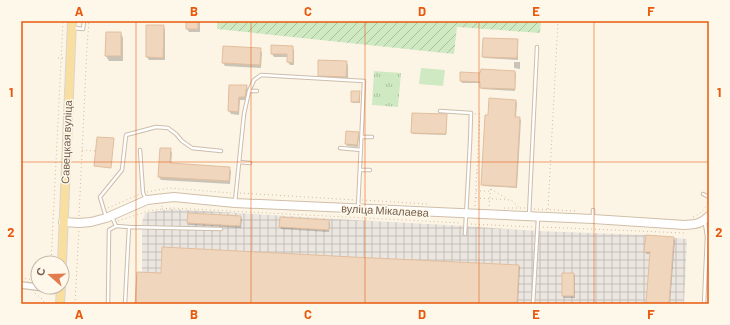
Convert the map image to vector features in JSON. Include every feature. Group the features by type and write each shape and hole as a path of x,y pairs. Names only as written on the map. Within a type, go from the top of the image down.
{"main road":[{"name":"Савецкая вуліца","path":"62,255 72,25"},
{"name":"вуліца Мікалаева","path":"63,222 79,223 110,219 147,200 174,198 235,203 538,216 685,225 697,224 707,218"}],"lane":[{"path":"72,25 84,29 84,21"},
{"path":"529,216 537,47"},
{"path":"235,203 244,114 249,90 254,80 261,75 364,81 358,209"},
{"path":"249,90 257,92"},
{"path":"440,112 471,113 465,234"},
{"path":"116,226 110,219 100,197 122,170 126,135 156,127 168,128 192,148 221,151"},
{"path":"362,137 372,137"},
{"path":"340,148 361,150"},
{"path":"140,150 143,193 147,200"},
{"path":"239,162 250,163"},
{"path":"360,170 370,170"},
{"path":"709,194 703,194 709,197"},
{"path":"593,210 593,219"},
{"path":"533,304 538,216"},
{"path":"704,304 707,218"},
{"path":"108,304 109,230 116,226 221,229"},
{"path":"125,304 129,227"}],"path":[{"path":"51,255 63,21"},
{"path":"76,304 86,47 89,21"},
{"path":"548,209 558,21"},
{"path":"471,113 480,114 475,207"},
{"path":"82,150 95,151"},
{"path":"477,172 481,173"},
{"path":"489,207 491,185"},
{"path":"490,188 508,200 511,200 520,208"},
{"path":"161,189 162,208"},
{"path":"476,191 490,191"},
{"path":"475,198 508,200"},
{"path":"110,219 162,208 172,208 465,224 685,233 685,225"}],"shaded area":[{"path":"171,209 537,231 646,235 687,239 684,304 135,304 137,272 142,272 142,222 145,213"}],"green space":[{"path":"217,21 541,21 540,33 457,27 454,54 217,29"},
{"path":"421,68 445,70 443,86 419,84"},
{"path":"374,71 401,73 398,107 372,105"}],"building":[{"path":"186,21 198,21 198,29 186,29"},
{"path":"146,25 164,25 163,58 146,57"},
{"path":"106,32 121,32 121,56 105,56"},
{"path":"483,38 518,39 517,58 482,57"},
{"path":"271,45 293,46 293,63 287,62 287,54 271,54"},
{"path":"223,46 261,48 260,65 222,63"},
{"path":"318,60 347,61 346,77 318,76"},
{"path":"481,69 515,71 515,89 480,88 480,82 460,81 460,72 480,73"},
{"path":"229,85 247,85 245,97 239,97 238,112 228,111"},
{"path":"351,91 360,91 359,102 351,102"},
{"path":"489,98 516,100 515,117 520,117 516,187 481,185 485,115 488,115"},
{"path":"412,113 447,114 446,134 411,133"},
{"path":"346,131 359,132 357,145 345,144"},
{"path":"97,137 114,138 111,168 94,166"},
{"path":"160,148 171,148 170,163 230,167 229,181 158,177"},
{"path":"188,213 241,216 240,226 187,223"},
{"path":"280,217 329,220 329,230 279,227"},
{"path":"646,235 674,237 669,304 646,304 650,252 644,252"},
{"path":"162,247 519,265 517,304 135,304 137,272 161,273"},
{"path":"562,273 574,273 574,296 562,296"}]}
